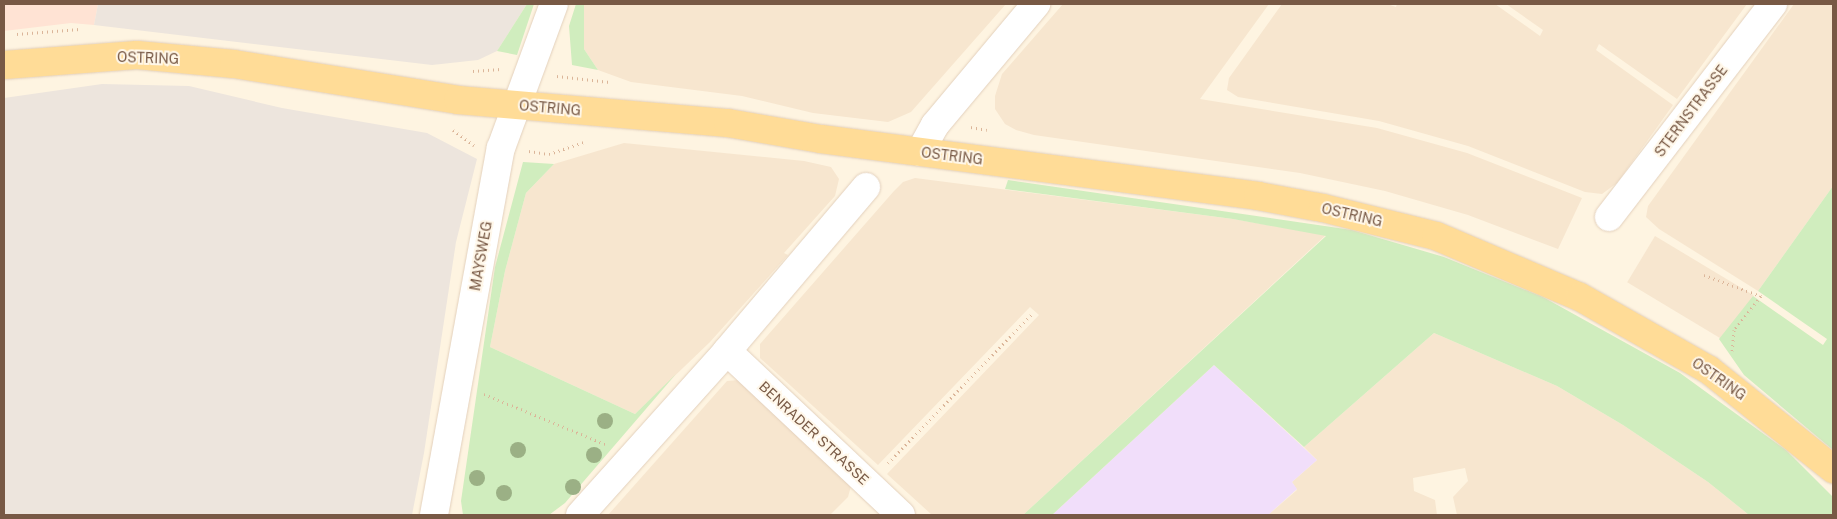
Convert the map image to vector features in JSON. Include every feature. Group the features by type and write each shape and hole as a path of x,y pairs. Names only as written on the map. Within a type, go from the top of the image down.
{"main road":[{"name":"OSTRING","path":"4,65 137,55 234,64 458,100 728,123 920,152 1258,196 1323,208 1436,236 1580,297 1709,370 1833,469"}],"street":[{"name":"MAYSWEG","path":"434,515 501,148 554,4"},
{"path":"920,152 935,125 1036,4"},
{"name":"STERNSTRASSE","path":"1609,217 1773,4"},
{"path":"580,515 727,351 866,187"},
{"name":"BENRADER STRASSE","path":"727,351 901,515"}],"path":[{"path":"1704,275 1761,296 1734,330 1731,354"},
{"path":"868,484 1032,314"},
{"path":"458,382 574,433 634,454"}],"shaded area":[{"path":"4,4 98,4 94,25 71,23 4,31"},
{"path":"98,4 527,4 497,51 478,60 432,65 94,25"},
{"path":"584,4 1006,4 911,112 888,122 813,113 742,96 631,82 598,70 584,49"},
{"path":"1063,4 1269,4 1200,99 1377,128 1467,153 1582,198 1558,249 1468,215 1385,191 1300,173 1034,135 1016,130 1005,124 995,109 995,96 1002,74"},
{"path":"1282,4 1387,4 1396,7 1397,4 1495,4 1540,36 1543,30 1506,4 1747,4 1677,99 1599,44 1596,50 1673,105 1617,183 1602,194 1585,192 1468,146 1379,121 1238,97 1227,90 1229,78"},
{"path":"1794,4 1833,4 1833,186 1758,291 1659,229 1646,217 1648,206"},
{"path":"102,84 189,86 282,108 427,133 477,159 456,242 424,453 412,515 4,515 4,98"},
{"path":"624,143 804,161 831,167 839,179 835,196 784,253 788,255 710,342 635,414 490,347 505,271 526,193 554,164"},
{"path":"915,178 1233,219 1326,235 1023,515 932,515 887,474 1039,315 1030,307 878,465 760,358 760,344 894,191 903,182"},
{"path":"1655,236 1754,295 1726,342 1627,282"},
{"path":"1434,333 1557,386 1623,425 1708,482 1749,515 1457,515 1453,497 1468,481 1465,468 1413,478 1414,491 1435,500 1437,515 1268,515 1297,490 1292,482 1317,460 1304,447"},
{"path":"1214,365 1317,460 1292,482 1297,489 1268,515 1052,515"},
{"path":"740,380 851,486 848,497 830,515 608,515 727,381"}],"green space":[{"path":"527,4 534,4 517,55 497,51"},
{"path":"576,4 584,4 584,49 598,70 572,65 569,26"},
{"path":"523,162 554,164 526,193 505,271 490,347 635,414 676,374 565,503 549,515 463,515 461,501 495,267"},
{"path":"1008,180 1352,230 1444,257 1543,297 1680,373 1786,450 1833,497 1833,515 1749,515 1708,482 1623,425 1557,386 1434,333 1304,447 1214,365 1052,515 1023,515 1326,236 1233,219 1005,189"},
{"path":"1833,186 1833,450 1744,375 1719,339 1753,296 1823,345 1827,339 1758,291"}]}
